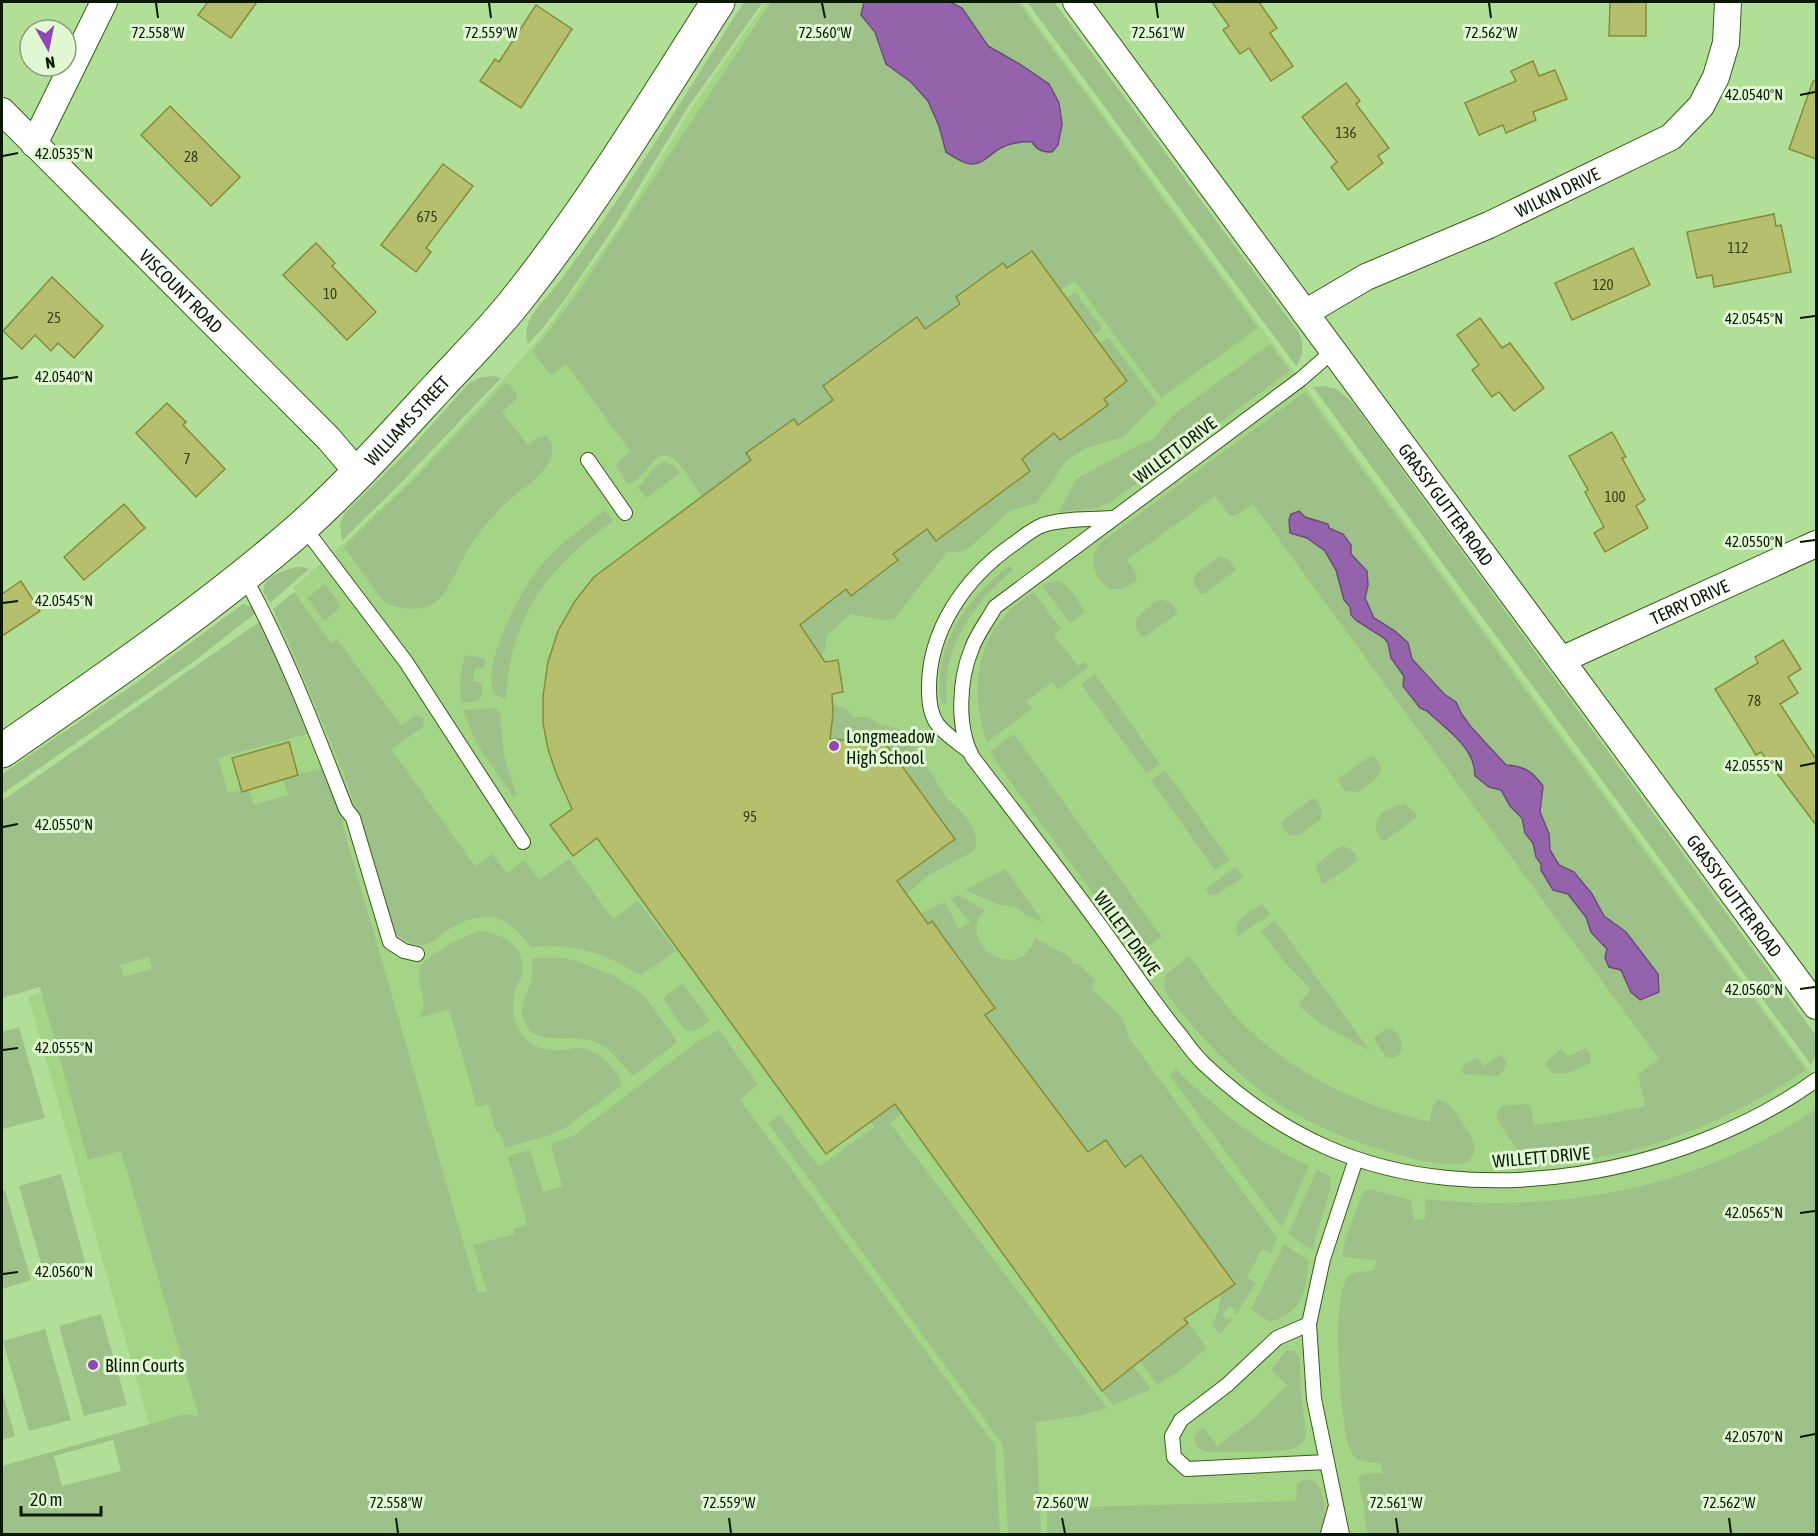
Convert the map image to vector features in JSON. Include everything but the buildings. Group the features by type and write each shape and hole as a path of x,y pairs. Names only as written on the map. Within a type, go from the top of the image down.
{"main road":[{"name":"WILLIAMS STREET","path":"2,752 133,660 244,576 302,526 357,472 518,299 626,145 718,2"}],"street":[{"path":"34,144 104,2"},
{"name":"GRASSY GUTTER ROAD","path":"1076,2 1816,1006"},
{"name":"WILKIN DRIVE","path":"1305,313 1366,277 1489,225 1671,137 1701,106 1716,77 1726,43 1728,2"},
{"name":"VISCOUNT ROAD","path":"2,111 329,439 357,472"},
{"name":"TERRY DRIVE","path":"1561,660 1816,544"}],"lane":[{"name":"WILLETT DRIVE","path":"1333,351 1300,379 995,607 971,648 962,690 962,729 970,752 1167,1019 1203,1063 1265,1114 1326,1147 1356,1159 1390,1168 1465,1180 1538,1179 1584,1173 1654,1158 1736,1128 1816,1080"},
{"path":"588,460 625,513"},
{"path":"970,752 938,725 929,702 931,658 946,618 968,584 986,565 1035,529 1057,522 1114,518"},
{"path":"302,526 406,662 523,842"},
{"path":"244,576 298,685 346,809 353,818 390,942 404,951 417,954"},
{"path":"1342,1534 1314,1399 1309,1324 1323,1259 1356,1159"},
{"path":"1309,1324 1277,1338 1227,1385 1181,1420 1172,1436 1174,1457 1187,1469 1327,1462"},
{"path":"1328,1534 1336,1504"}],"shaded area":[{"path":"744,2 763,2 688,107 615,226 564,301 528,344 526,335 535,311 608,214"},
{"name":"Longmeadow High School","path":"766,2 1021,2 1816,1079 1816,1534 215,1534 185,1415 149,1424 28,996 61,987 260,626 297,599 294,587 343,544 420,469 543,334 621,224 691,109"},
{"path":"771,2 1018,2 1258,328 1161,398 1075,281 1061,290 1032,251 1007,268 1002,263 956,297 960,304 925,329 917,317 823,385 833,400 798,425 793,419 747,452 751,460 701,496 683,469 669,456 656,459 640,477 627,484 616,465 630,451 566,364 553,374 549,373 532,351 581,288"},
{"path":"864,2 950,2 962,8 988,46 1049,84 1059,103 1062,124 1058,145 1052,152 1048,152 1038,149 1032,142 1013,144 975,164 961,161 946,152 939,126 928,101 911,82 886,64 875,32 861,15"},
{"path":"1027,2 1054,2 1297,330 1302,348 1301,357 1296,366"},
{"path":"1075,292 1102,328 1094,335 1067,298"},
{"path":"1108,337 1157,403 1123,437 1086,448 1066,461 1037,503 1010,511 970,547 960,552 947,552 894,619 884,620 851,614 828,634 824,654 820,655 800,624 846,589 851,596 893,554 927,529 936,541 1022,459 1054,433 1060,440 1108,405 1104,399 1127,381 1100,343"},
{"path":"1270,344 1290,371 1111,502 1093,509 1059,512 1076,479 1153,439 1173,415"},
{"path":"481,377 501,378 342,541 340,524 344,514 411,448 469,383"},
{"path":"506,382 516,392 517,399 502,412 528,445 539,437 547,436 552,446 551,457 546,467 500,509 481,531 438,600 423,608 406,609 382,600 344,547 420,473"},
{"path":"1325,386 1337,389 1353,403 1815,1034 1816,1055 1811,1065 1313,387"},
{"path":"1305,392 1806,1070 1780,1087 1724,1116 1696,1129 1636,1149 1564,1163 1546,1164 1530,1161 1516,1148 1497,1118 1497,1112 1502,1106 1526,1104 1531,1107 1534,1125 1590,1118 1645,1106 1638,1075 1659,1059 1253,504 1235,516 1229,515 1215,496 1127,560 1137,575 1136,581 1124,589 1110,589 1096,574 1094,568 1094,556 1100,543"},
{"path":"665,462 674,465 680,473 646,498 638,487 656,466"},
{"path":"605,510 613,521 569,557 537,596 524,618 509,669 506,699 498,695 494,692 491,680 493,665 505,628 523,592 539,568 554,552"},
{"path":"1299,511 1305,517 1328,524 1329,528 1343,534 1351,545 1351,554 1367,571 1368,585 1365,598 1374,618 1395,631 1408,643 1412,659 1445,695 1456,702 1471,727 1506,765 1528,771 1543,786 1540,812 1549,834 1550,850 1559,865 1574,872 1592,894 1604,916 1626,932 1658,974 1659,992 1640,1000 1631,992 1621,970 1609,967 1605,958 1607,949 1591,932 1586,917 1568,894 1553,890 1541,870 1533,843 1525,833 1522,818 1510,806 1501,790 1489,787 1475,776 1474,766 1465,748 1451,732 1427,711 1420,708 1403,686 1404,676 1391,658 1388,643 1351,615 1350,607 1344,600 1336,570 1325,551 1307,538 1290,533 1291,514"},
{"path":"1219,557 1228,559 1236,570 1204,594 1200,593 1193,581 1198,572"},
{"path":"1010,565 1013,570 985,597 963,629 949,664 946,683 947,703 942,704 940,683 942,663 947,644 956,625 980,593"},
{"path":"301,567 309,569 270,603 264,594 264,588 270,578 283,571"},
{"path":"1058,581 1070,589 1084,610 1084,613 1070,623 1042,586"},
{"path":"325,584 340,605 338,610 324,621 307,598"},
{"path":"294,592 331,643 337,639 401,725 416,715 424,719 423,727 391,749 475,866 492,854 507,873 524,860 539,880 569,859 613,919 638,901 676,951 641,975 614,960 591,952 555,946 531,947 512,926 497,918 474,918 453,927 430,943 422,945 411,943 393,933 361,817 301,670 273,609"},
{"path":"1034,592 1061,629 1054,635 1078,666 1085,662 1089,667 1058,690 1052,682 1027,701 1032,709 987,742 982,726 978,691 982,657 997,626 1011,609"},
{"path":"1162,600 1170,603 1178,613 1144,637 1137,630 1136,619 1155,601"},
{"path":"243,604 252,607 257,612 193,662 2,794 2,774 136,683"},
{"path":"259,622 269,637 311,733 218,758 228,793 249,789 254,805 288,795 283,778 324,768 342,816 342,823 478,1293 487,1291 473,1245 514,1234 513,1229 527,1224 508,1156 530,1150 543,1192 562,1186 551,1144 573,1136 698,1041 719,1030 758,1084 740,1100 995,1445 1000,1534 2,1534 2,1466 185,1414 199,1417 121,1151 88,1160 40,987 2,998 2,801","holes":["149,957 152,969 123,977 120,965","113,1440 121,1471 62,1486 54,1456"]},
{"path":"468,655 485,659 484,669 475,668 473,681 482,683 482,696 477,701 461,703 460,680 464,658"},
{"path":"1095,674 1160,764 1146,773 1081,684"},
{"path":"832,699 837,706 848,710 853,717 868,717 881,725 904,730 948,800 970,822 976,836 974,851 929,875 900,900 890,886 954,839 885,743 829,738 833,714"},
{"path":"496,708 502,714 500,716 504,755 517,797 512,795 476,743 463,710"},
{"path":"1014,734 1162,937 1144,946 1136,945 1127,939 1000,768 990,751"},
{"path":"1373,756 1380,768 1377,777 1357,792 1345,791 1338,781 1339,778"},
{"path":"1165,770 1230,860 1215,870 1151,780"},
{"path":"1311,799 1316,799 1322,810 1321,819 1299,835 1289,834 1284,830 1281,822"},
{"path":"1405,804 1416,814 1416,818 1386,840 1381,840 1376,826 1380,815 1391,808"},
{"path":"1341,846 1352,850 1357,861 1326,883 1322,883 1316,868 1318,863"},
{"path":"1235,867 1243,877 1218,894 1210,895 1205,890"},
{"path":"1005,869 1044,923 1027,916 1013,906 1000,905 965,890"},
{"path":"958,895 985,910 977,923 977,935 992,955 1004,959 1016,959 1027,952 1035,938 1070,957 1074,964 1079,964 1095,980 1092,989 1123,1020 1129,1038 1277,1238 1271,1253 1262,1249 1247,1278 1256,1283 1236,1315 1235,1310 1230,1306 1222,1315 1227,1320 1230,1317 1233,1319 1220,1334 1212,1325 1218,1312 1221,1294 1235,1283 1141,1156 1125,1167 1106,1140 1088,1152 985,1015 932,921 922,929 914,918 945,902 959,929 970,922 951,899"},
{"path":"1262,904 1270,914 1238,936 1239,921"},
{"path":"1275,920 1370,1051 1321,1024 1300,1007 1299,1003 1311,989 1288,966 1261,931"},
{"path":"481,931 506,939 521,957 522,975 514,993 513,1011 517,1027 524,1037 533,1045 545,1049 580,1048 595,1052 611,1066 622,1083 565,1128 550,1135 505,1148 500,1132 496,1132 488,1104 477,1107 449,1009 419,1018 423,1005 419,978 421,965 445,947"},
{"path":"1189,956 1231,1011 1252,1032 1273,1051 1321,1082 1373,1105 1429,1122 1433,1105 1438,1100 1449,1104 1472,1138 1475,1147 1472,1157 1463,1164 1444,1164 1418,1160 1357,1142 1294,1113 1266,1094 1239,1074 1214,1050 1167,994 1164,987 1166,974"},
{"path":"532,958 564,958 615,976 644,995 676,1040 675,1044 631,1075 610,1051 593,1041 543,1037 534,1034 527,1028 522,1013 523,1003 532,979"},
{"path":"683,984 710,1021 692,1031 685,1030 664,1000 666,995"},
{"path":"19,1027 45,1118 3,1129 2,1032"},
{"path":"1392,1028 1402,1043 1400,1054 1393,1058 1386,1057 1373,1038 1386,1029"},
{"path":"1585,1048 1591,1055 1591,1061 1582,1067 1566,1073 1556,1073 1546,1065 1547,1061 1561,1049 1566,1055 1572,1055"},
{"path":"1500,1055 1506,1060 1506,1065 1497,1076 1465,1074 1461,1071 1463,1066 1477,1057 1484,1066"},
{"path":"1176,1069 1238,1124 1272,1147 1309,1166 1282,1228 1169,1075"},
{"path":"900,1093 910,1107 890,1123 1107,1408 1079,1416 1036,1422 1041,1534 1008,1534 1003,1445 768,1123 780,1115 819,1167 874,1127 867,1116"},
{"path":"1816,1109 1816,1534 1367,1534 1358,1478 1363,1474 1383,1473 1380,1463 1359,1460 1350,1450 1340,1389 1338,1335 1342,1291 1347,1278 1356,1273 1374,1271 1377,1260 1342,1257 1346,1237 1363,1192 1368,1189 1411,1200 1414,1220 1425,1219 1425,1202 1428,1199 1479,1203 1530,1202 1580,1197 1630,1188 1679,1175 1726,1158 1772,1136"},
{"path":"1317,1170 1330,1176 1331,1186 1312,1250 1288,1234"},
{"path":"61,1174 86,1265 45,1277 19,1186"},
{"path":"5,1190 31,1280 2,1289 2,1191"},
{"path":"1284,1244 1309,1261 1306,1282 1296,1306 1281,1318 1270,1322 1251,1309"},
{"name":"Blinn Courts","path":"101,1314 127,1405 84,1416 59,1326"},
{"path":"1188,1323 1207,1348 1178,1372 1157,1385 1140,1361"},
{"name":"Blinn Courts","path":"45,1329 71,1420 29,1431 3,1341"},
{"path":"1287,1350 1294,1350 1300,1358 1301,1393 1306,1431 1301,1444 1290,1449 1254,1452 1206,1452 1197,1447 1194,1438 1197,1431 1204,1429 1217,1446 1254,1418 1287,1385 1274,1373 1272,1368"},
{"path":"1133,1366 1151,1389 1113,1405 1102,1391"},
{"path":"2,1390 15,1436 2,1440"},
{"path":"1304,1479 1315,1481 1322,1493 1324,1521 1321,1534 1047,1534 1047,1508 1296,1501 1297,1484"}],"place":[{"name":"Longmeadow High School","path":"834,746"},
{"name":"Blinn Courts","path":"93,1365"}]}
